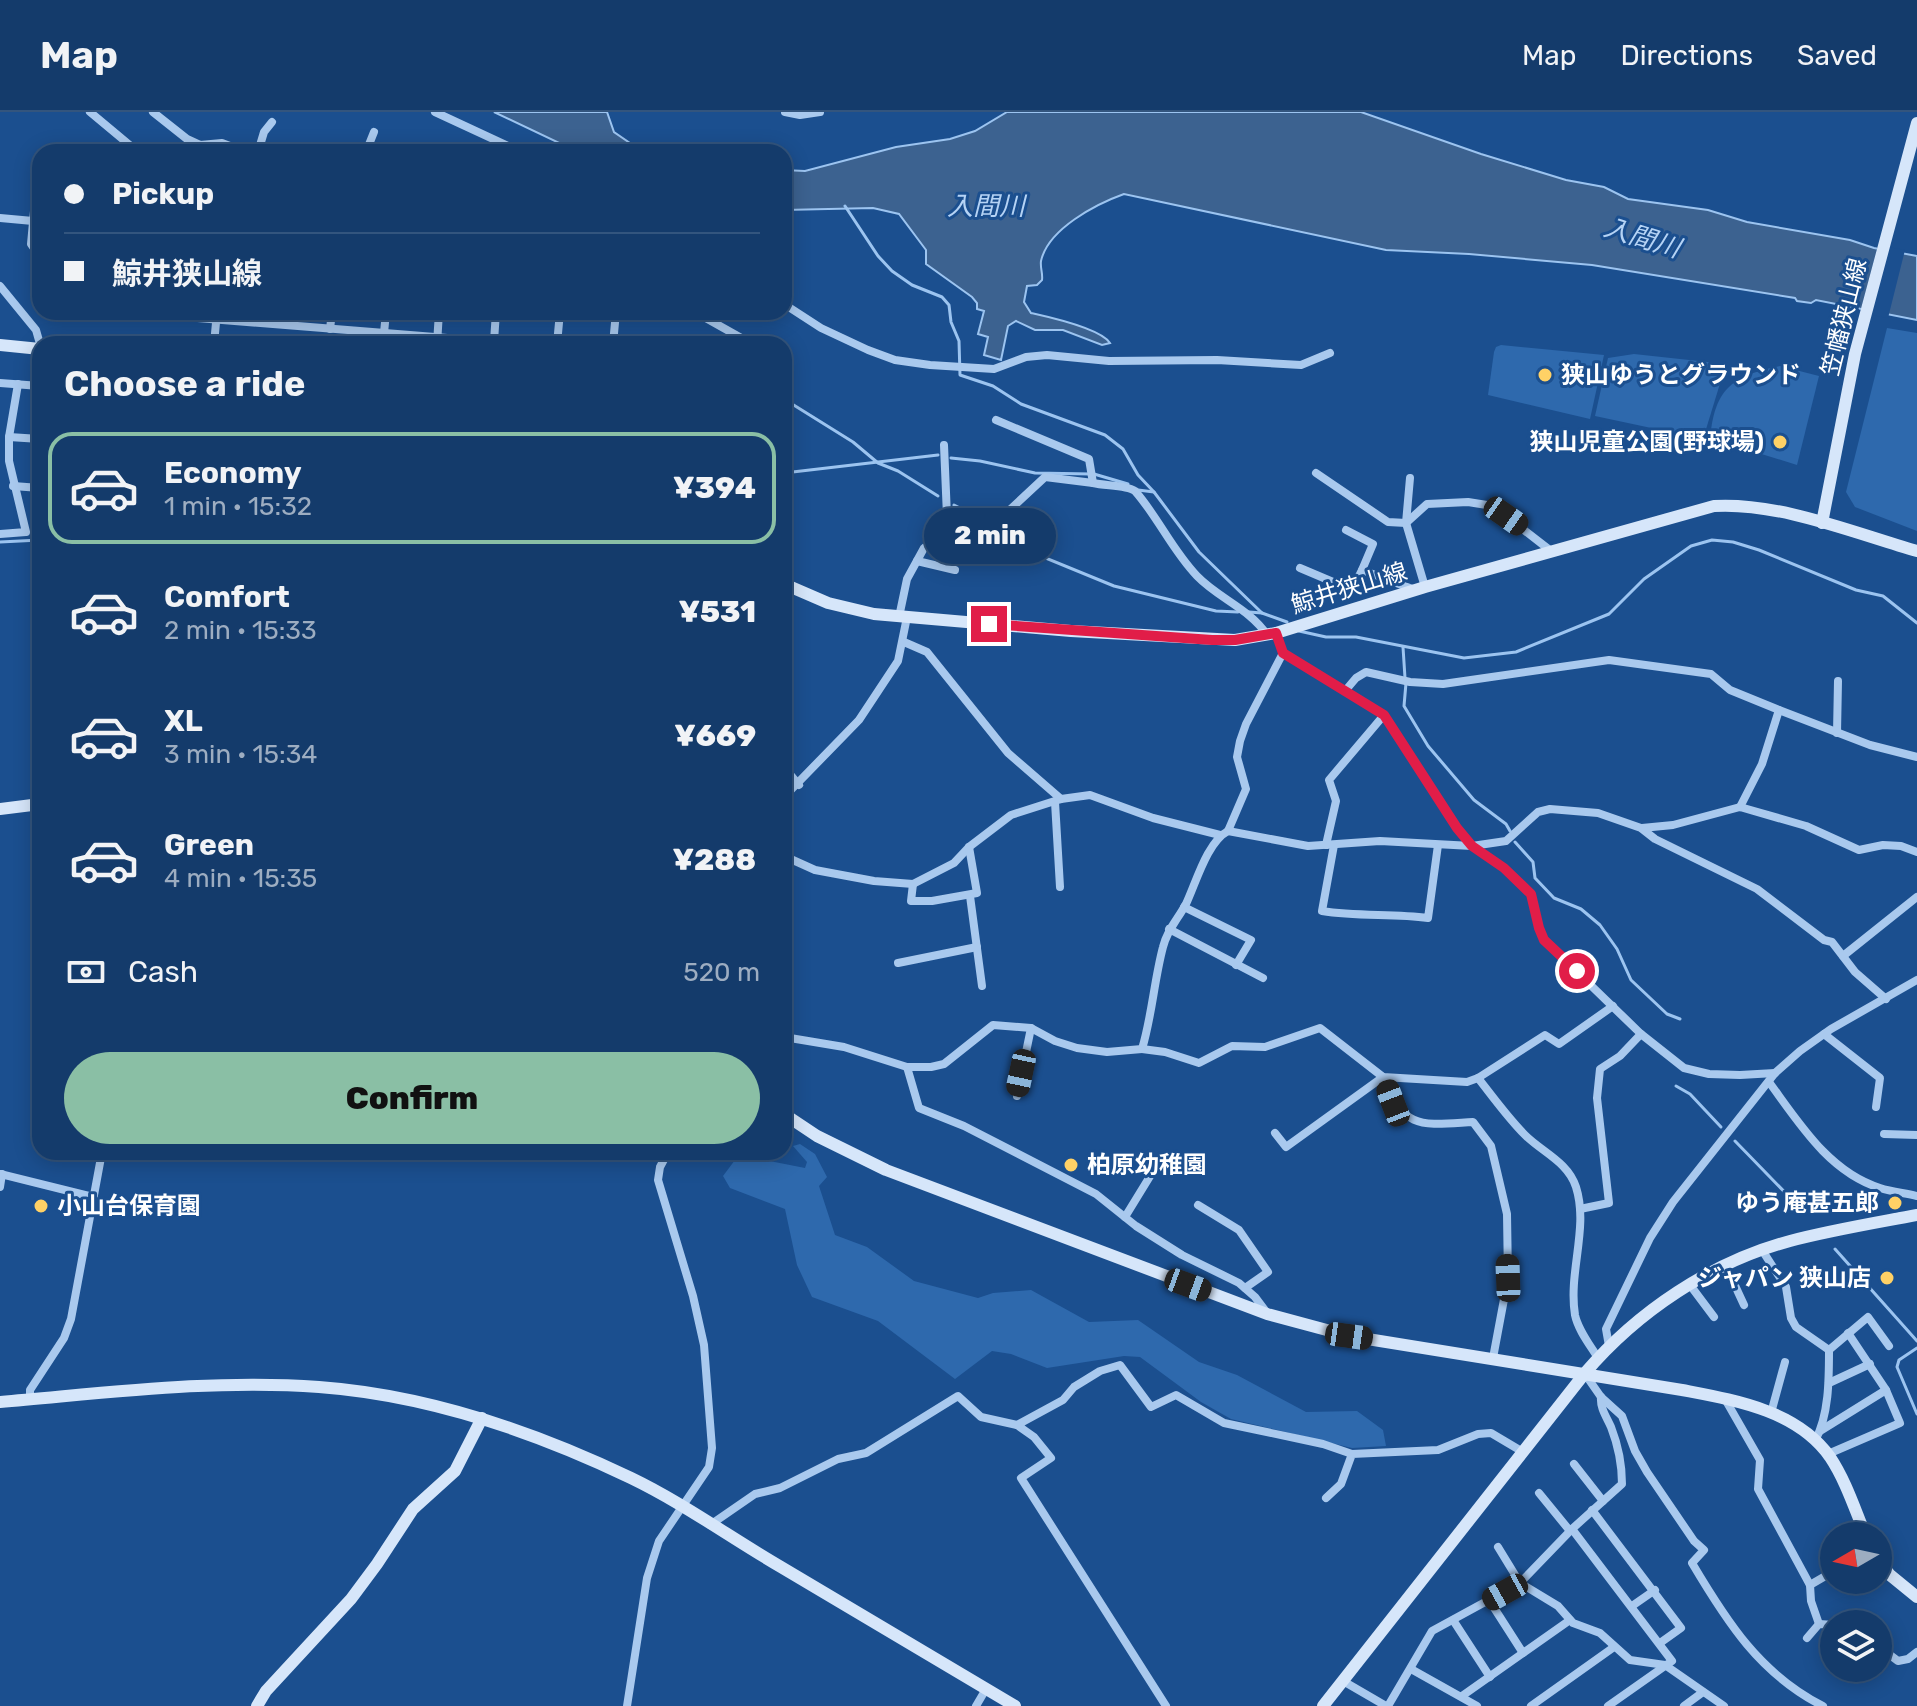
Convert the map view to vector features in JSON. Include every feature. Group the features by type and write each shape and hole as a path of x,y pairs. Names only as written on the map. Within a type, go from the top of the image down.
{"street":[{"path":"90,112 128,144"},
{"path":"153,112 193,144"},
{"path":"435,112 504,144"},
{"path":"785,112 800,115 820,112"},
{"path":"260,144 264,132 272,122"},
{"name":"笠幡狭山線","path":"1822,523 1855,354 1917,123"},
{"path":"369,144 374,132"},
{"path":"0,218 32,221"},
{"path":"0,286 38,336"},
{"path":"792,309 821,328 882,356 903,362 956,367 994,369 1026,357 1047,355 1118,361 1217,360 1301,365 1330,353"},
{"path":"246,320 407,336"},
{"path":"276,320 276,324"},
{"path":"330,329 331,320"},
{"path":"384,333 385,320"},
{"path":"709,320 738,336"},
{"path":"0,345 32,346"},
{"path":"0,383 32,385"},
{"path":"0,534 26,532 9,461 9,437 18,384"},
{"path":"996,420 1089,459 1093,483"},
{"path":"9,437 32,438"},
{"path":"792,791 859,720 898,661 904,642 907,579 924,548 936,538 947,516 944,445"},
{"path":"1316,473 1388,522 1406,523 1427,504 1468,502 1493,506 1551,551"},
{"path":"1001,518 1045,477 1108,487 1130,487 1198,578 1272,634 1283,653 1384,715 1429,787 1472,846 1504,868 1531,894 1544,940 1641,1034 1684,1068 1709,1074 1775,1073"},
{"path":"1410,478 1406,523 1421,589"},
{"path":"13,486 32,487"},
{"name":"鯨井狭山線","path":"792,587 851,610 903,617 1191,640 1235,640 1272,634 1714,506 1750,507 1822,523 1917,551"},
{"path":"1300,568 1352,590 1373,544 1346,530"},
{"path":"917,561 955,570"},
{"path":"1362,570 1421,589"},
{"path":"904,642 927,652 1008,753 1058,801 1060,887"},
{"path":"1142,1049 1151,1019 1163,945 1202,865 1224,833 1246,789 1237,757 1240,741 1283,653"},
{"path":"1345,691 1366,672 1410,682 1443,684 1609,660 1711,674 1730,690 1779,710 1837,733 1917,757"},
{"path":"1837,733 1838,681"},
{"path":"1740,807 1762,764 1779,710"},
{"path":"1384,715 1329,780 1336,801 1322,911 1352,916 1396,913 1428,918 1438,845"},
{"path":"792,777 799,785"},
{"path":"792,860 815,870 874,881 913,884 954,863 969,847 1011,815 1090,795 1153,818 1287,844 1380,841 1472,846 1506,841 1538,812 1550,809 1598,813 1641,828 1655,839 1757,889 1824,940 1832,942 1855,972 1886,999"},
{"path":"0,809 32,805"},
{"path":"1641,828 1673,825 1740,807 1806,826 1859,850 1883,845 1901,846 1917,852"},
{"path":"913,884 911,901 932,901 977,893 969,847"},
{"path":"970,896 982,986"},
{"path":"1843,956 1917,897"},
{"path":"1184,907 1251,940 1236,965"},
{"path":"1169,929 1263,978"},
{"path":"898,963 977,947"},
{"path":"1609,1346 1606,1329 1650,1238 1673,1202 1775,1073 1824,1034 1915,984"},
{"path":"1275,1133 1286,1147 1383,1077 1467,1082 1478,1078 1545,1035 1559,1044 1613,1006"},
{"path":"792,1038 844,1047 907,1067 944,1064 993,1025 1011,1025 1031,1028 1077,1048 1107,1052 1142,1049 1165,1052 1199,1063 1232,1046 1265,1047 1320,1028 1383,1077 1393,1103 1404,1114 1426,1125 1473,1122 1491,1146 1505,1201 1508,1278 1493,1358"},
{"path":"1017,1096 1031,1028"},
{"path":"1580,1209 1609,1203 1597,1098 1600,1069 1620,1056 1641,1034"},
{"path":"1824,1034 1880,1078 1876,1107"},
{"path":"907,1067 919,1108 964,1126 1096,1194 1182,1255 1245,1288 1267,1314"},
{"path":"1478,1078 1525,1136 1569,1172 1576,1185 1580,1209 1574,1262 1575,1315 1598,1358"},
{"path":"1769,1082 1832,1161 1858,1179 1880,1188 1917,1196"},
{"path":"792,1119 817,1136 886,1170 1267,1314 1349,1336 1585,1373 1725,1399 1771,1413 1817,1436 1838,1470 1859,1522"},
{"path":"1884,1134 1917,1135"},
{"path":"30,1399 30,1390 64,1338 71,1319 100,1160"},
{"path":"627,1706 647,1578 659,1541 709,1467 712,1448 704,1345 693,1296 658,1180 664,1160"},
{"path":"1125,1217 1160,1160"},
{"path":"0,1187 1,1174 93,1197"},
{"path":"1198,1205 1239,1230 1268,1272 1245,1288"},
{"path":"1323,1706 1585,1373 1609,1346 1651,1311 1690,1285 1762,1250 1829,1232 1917,1215"},
{"path":"1762,1250 1786,1287 1791,1318 1796,1327 1829,1350"},
{"path":"1726,1266 1744,1305"},
{"path":"1690,1285 1714,1317"},
{"path":"1817,1436 1829,1383 1829,1350 1868,1317 1889,1346"},
{"path":"1828,1454 1900,1423 1886,1390 1848,1333"},
{"path":"1771,1413 1785,1362"},
{"path":"1829,1383 1870,1364"},
{"path":"1017,1425 1063,1400 1074,1387 1100,1371 1120,1365 1151,1407 1176,1395 1224,1423 1323,1444 1352,1454 1438,1450 1478,1434 1491,1433 1523,1452"},
{"path":"1585,1373 1601,1397 1622,1416 1647,1472 1694,1541 1704,1550 1692,1563 1734,1631 1780,1680 1823,1706"},
{"path":"0,1402 183,1385 245,1383 322,1387 383,1396 482,1418 631,1478 1015,1706"},
{"path":"1817,1436 1886,1390"},
{"path":"710,1525 755,1494 780,1488 838,1459 866,1453 958,1396 981,1417 1017,1425 1034,1437 1051,1458 1021,1478 1166,1706"},
{"path":"1343,1681 1387,1706 1432,1631 1520,1583 1571,1530 1622,1484 1622,1466 1612,1428 1600,1405 1601,1397"},
{"path":"1725,1399 1760,1460 1758,1489 1810,1585 1811,1601 1819,1624 1807,1638"},
{"path":"257,1706 266,1691 351,1599 413,1509 455,1471 482,1418"},
{"path":"1326,1498 1341,1484 1352,1454"},
{"path":"1574,1464 1603,1501"},
{"path":"1539,1493 1632,1606 1672,1661 1608,1706"},
{"path":"1592,1510 1681,1628 1660,1643"},
{"path":"1498,1547 1520,1583 1558,1606 1570,1620 1600,1633 1630,1660 1665,1665 1724,1706"},
{"path":"1892,1577 1917,1597"},
{"path":"1810,1585 1820,1579"},
{"path":"1632,1606 1655,1590"},
{"path":"1489,1600 1523,1653"},
{"path":"1453,1620 1490,1677"},
{"path":"1462,1696 1570,1620"},
{"path":"1531,1706 1614,1647"},
{"path":"1892,1656 1898,1661 1908,1659 1917,1652"},
{"path":"1411,1669 1477,1706"},
{"path":"976,1706 986,1689"},
{"path":"1684,1706 1703,1692"}],"shaded area":[{"path":"1887,328 1917,333 1917,531 1855,507 1846,492"},
{"name":"狭山ゆうとグラウンド","path":"1501,345 1604,355 1590,419 1488,395 1494,352"},
{"path":"1634,354 1726,364 1703,439 1595,416 1608,358"},
{"path":"1780,366 1819,376 1797,465 1710,438 1716,407 1729,387 1750,374"},
{"path":"800,1144 815,1154 827,1177 819,1186 835,1235 867,1247 914,1281 978,1298 993,1293 1031,1290 1089,1322 1138,1320 1199,1362 1237,1375 1306,1412 1357,1411 1383,1430 1386,1446 1352,1448 1231,1419 1201,1402 1140,1357 1124,1356 1047,1368 1011,1354 992,1351 955,1379 878,1321 812,1297 797,1265 785,1209 730,1188 723,1176 735,1160 765,1160 805,1168 807,1162 793,1146"}],"water":[{"path":"494,112 607,112 614,132 631,144 561,144"},
{"name":"入間川","path":"1007,112 1361,112 1481,154 1566,180 1604,187 1628,199 1708,210 1747,222 1850,240 1917,256 1917,320 1816,300 1811,303 1797,301 1795,298 1592,265 1386,250 1124,194 1087,211 1053,238 1041,261 1042,280 1037,285 1027,286 1024,302 1031,313 1085,328 1110,343 1102,345 1063,330 1035,330 1016,321 1008,326 1001,360 984,355 988,337 978,334 984,311 977,309 972,297 926,264 926,250 899,214 873,208 792,210 792,170 805,171 896,147 950,139 975,131"}],"pier":[{"path":"1878,245 1905,250 1888,318 1860,313"}],"waterway":[{"path":"845,206 878,256 892,271 912,285 942,297 949,305 951,322 959,341 960,375 993,386 1021,404 1105,435 1123,449 1138,475 1199,552 1262,613"},
{"path":"792,404 853,442 878,463 898,471 938,496"},
{"path":"792,472 938,455"},
{"path":"951,458 1035,473 1091,474"},
{"path":"1094,474 1128,484"},
{"path":"1138,490 1154,492"},
{"path":"954,505 975,516 992,536 1114,586 1216,611 1238,612"},
{"path":"0,542 32,540"},
{"path":"1299,631 1326,637 1356,637 1464,658 1516,652 1609,614 1644,579 1691,546 1712,540 1733,542 1759,550 1856,590 1883,596 1917,623"},
{"path":"1249,612 1287,622"},
{"path":"1403,647 1405,678"},
{"path":"1406,683 1404,706 1428,746 1474,800 1506,824 1510,831"},
{"path":"1515,842 1533,862 1535,878 1554,898 1581,909 1600,925 1617,949 1631,980 1667,1014 1680,1019"},
{"path":"1676,1086 1690,1094 1721,1127"},
{"path":"1735,1141 1804,1212"},
{"path":"1835,1249 1917,1341"},
{"path":"1917,1348 1899,1360 1897,1367 1917,1414"}],"place":[{"name":"狭山ゆうとグラウンド","path":"1545,375"},
{"name":"狭山児童公園(野球場)","path":"1780,442"},
{"name":"柏原幼稚園","path":"1071,1165"},
{"name":"ゆう庵甚五郎","path":"1895,1203"},
{"name":"小山台保育園","path":"41,1206"},
{"name":"ジャパン 狭山店","path":"1887,1278"}],"route":[{"path":"989,624 1212,640 1235,640 1276,633 1283,653 1384,715 1457,828 1472,846 1504,868 1531,894 1544,940 1577,971"}]}
